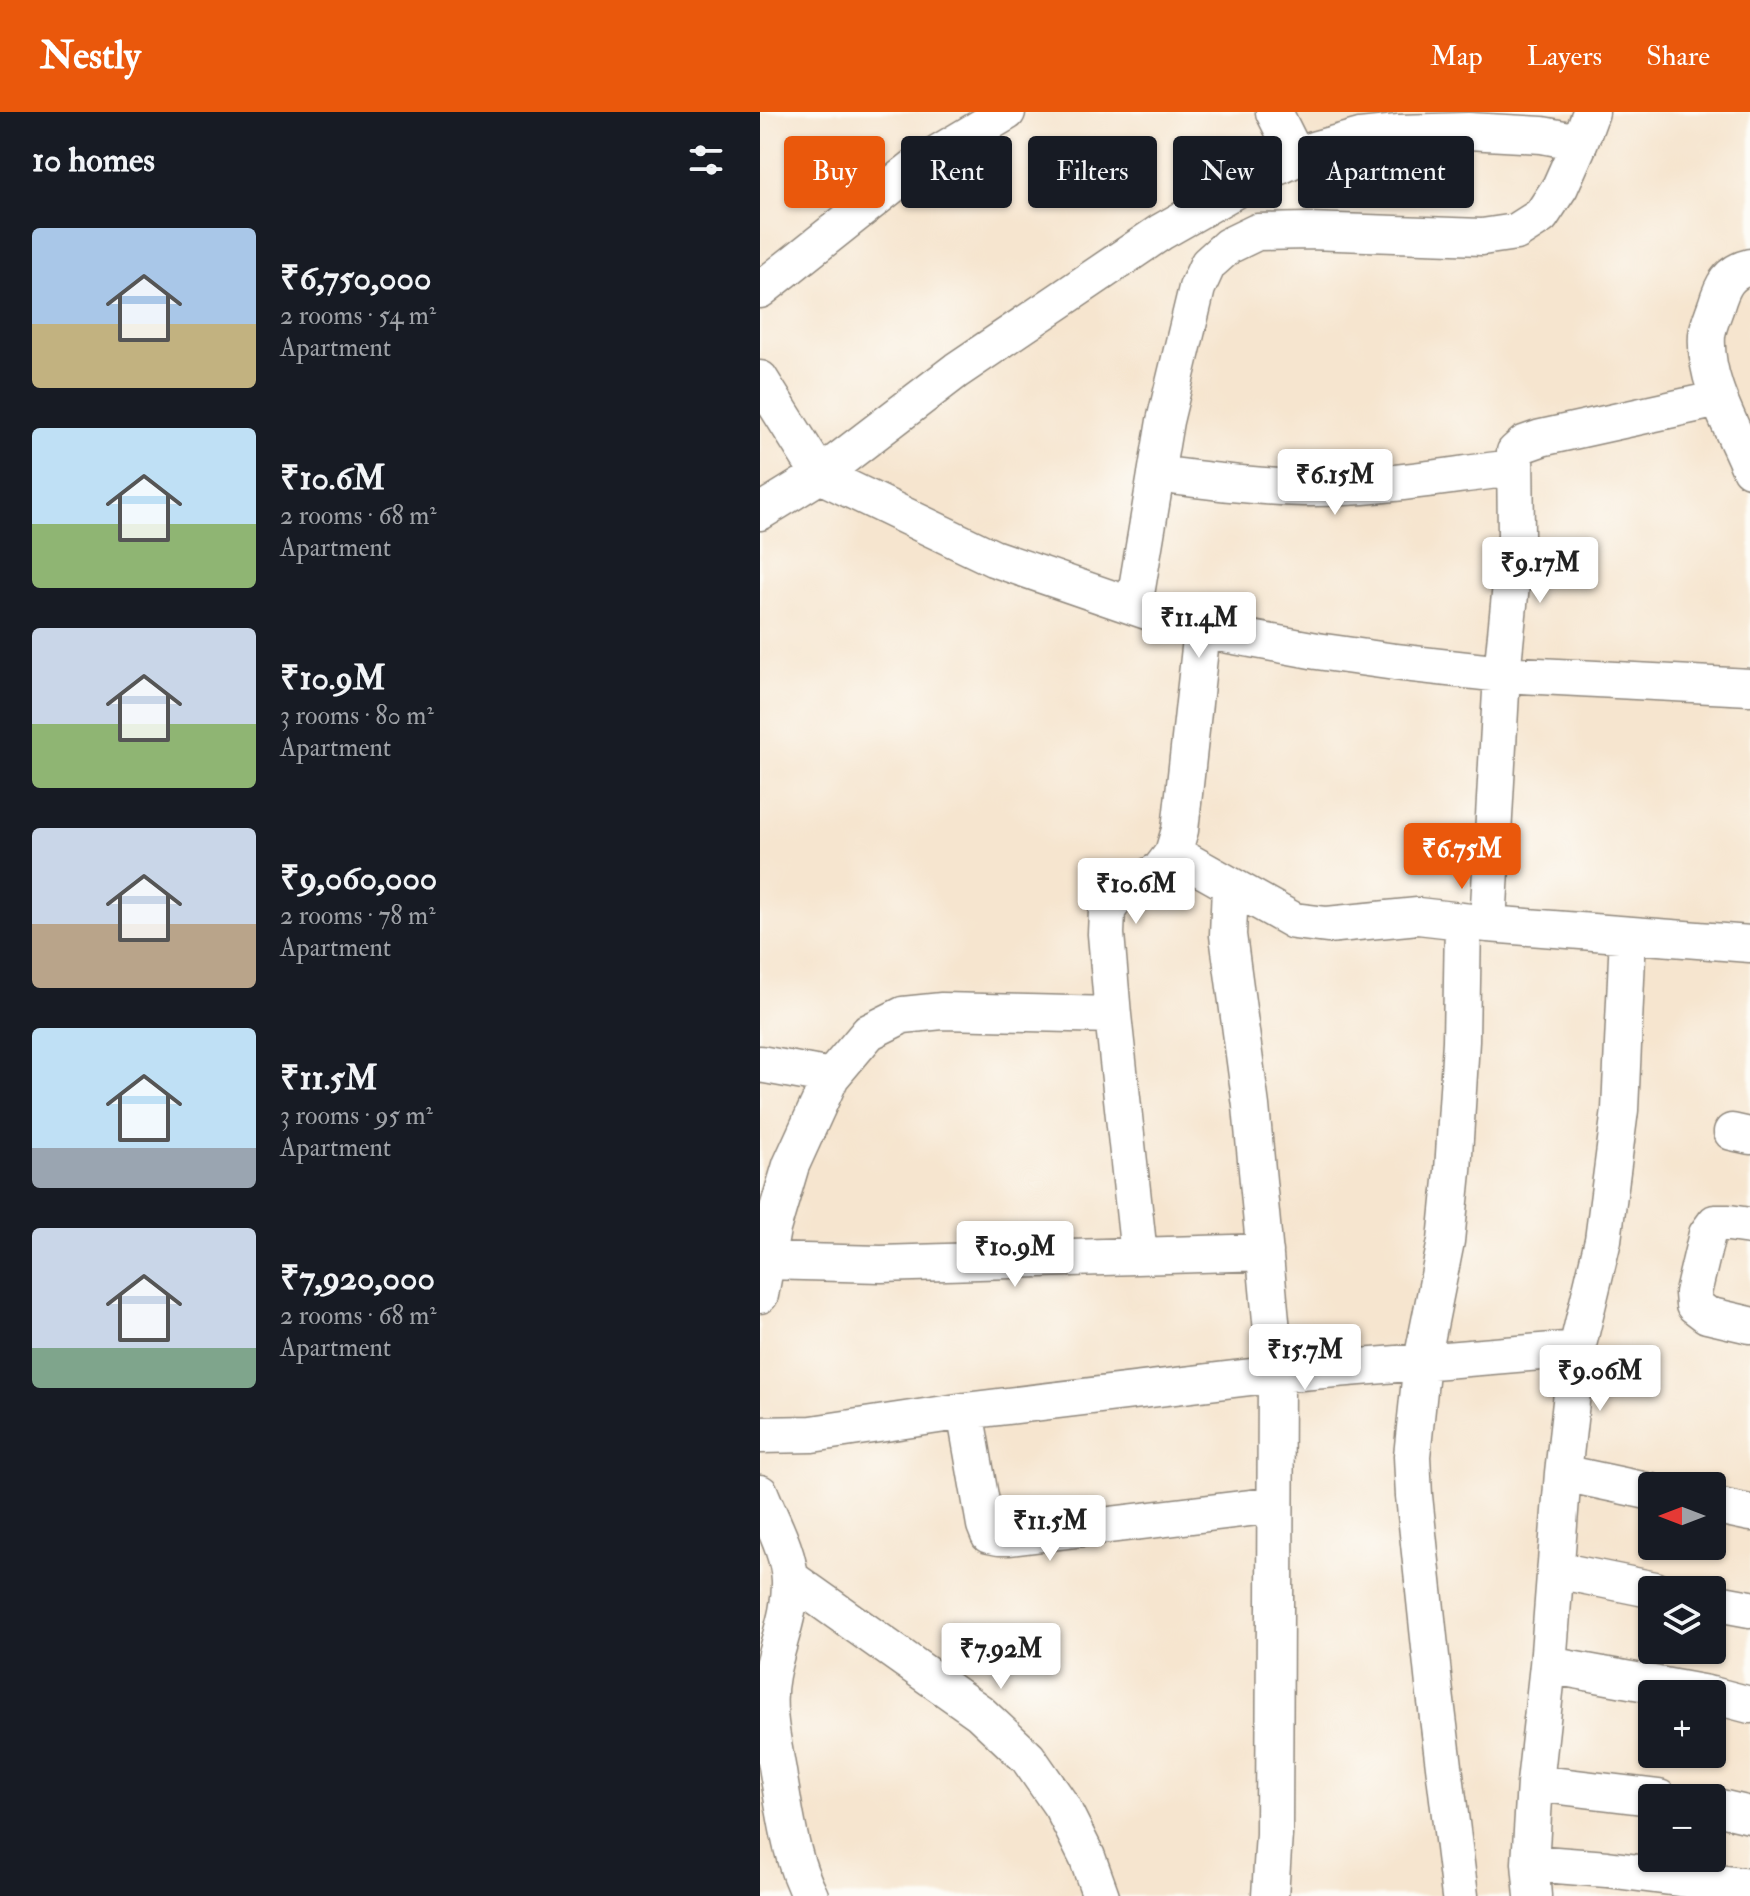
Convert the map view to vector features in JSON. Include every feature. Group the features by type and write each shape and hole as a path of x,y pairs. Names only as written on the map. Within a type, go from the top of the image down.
{"street":[{"path":"760,290 915,167 1007,112"},
{"path":"1274,112 1277,136"},
{"path":"1194,235 1228,246 1257,232 1482,237 1516,232 1541,216 1560,187 1569,132 1468,131 1398,122 1316,149 1282,166"},
{"path":"760,512 820,475 957,370 1194,235 1228,208"},
{"path":"1134,606 1165,421 1197,288 1194,235"},
{"path":"1750,267 1738,270 1722,287 1707,334 1709,365 1719,399 1750,469"},
{"path":"760,379 820,475 993,558 1202,630 1317,651 1502,674 1750,687"},
{"path":"1460,1896 1434,1685 1412,1456 1422,1361 1446,1241 1461,1041 1516,535 1515,452 1524,444 1719,399"},
{"path":"1156,474 1246,485 1306,488 1375,485 1514,468"},
{"path":"1139,1255 1113,1015 1107,911 1118,894 1160,870 1173,853 1180,830 1202,630"},
{"path":"1173,853 1294,921 1327,925 1418,916 1750,944"},
{"path":"1230,886 1228,935 1251,1106 1276,1374 1274,1834 1270,1896"},
{"path":"1628,935 1620,1110 1603,1240 1577,1349 1563,1473 1535,1783 1532,1880 1607,1869 1750,1887"},
{"path":"1113,1015 942,1011 903,1015 869,1032 831,1077 791,1165 764,1253 881,1264 1265,1252"},
{"path":"760,1064 831,1077"},
{"path":"1750,1226 1715,1223 1707,1234 1693,1293 1694,1305 1707,1315 1750,1325"},
{"path":"760,1435 812,1434 965,1411 1276,1374 1577,1349"},
{"path":"965,1411 989,1535 1010,1537 1275,1505"},
{"path":"1563,1473 1638,1489"},
{"path":"763,1508 785,1555 790,1578 782,1636 765,1676 768,1703 790,1837 810,1896"},
{"path":"1726,1508 1750,1513"},
{"path":"1556,1570 1638,1587"},
{"path":"790,1578 979,1712 1028,1758 1062,1807 1087,1857 1101,1896"},
{"path":"1726,1605 1750,1609"},
{"path":"1548,1665 1638,1682"},
{"path":"1726,1699 1750,1705"},
{"path":"1535,1783 1638,1795"},
{"path":"1726,1809 1750,1815"}]}
